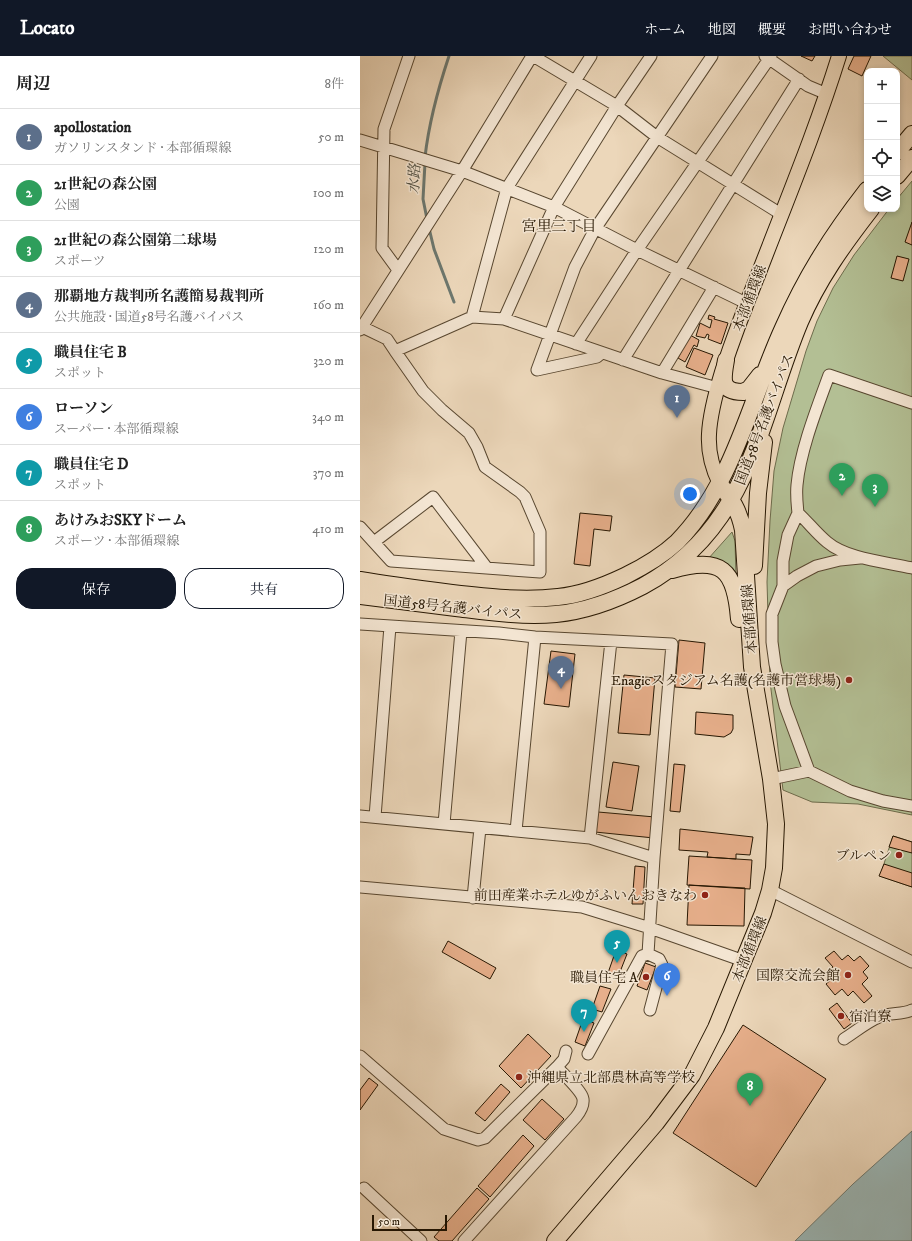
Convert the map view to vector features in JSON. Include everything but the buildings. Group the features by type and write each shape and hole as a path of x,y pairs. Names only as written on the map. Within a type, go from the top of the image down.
{"highway":[{"path":"900,148 912,134"},
{"path":"900,172 912,158"},
{"name":"国道58号名護バイパス","path":"360,580 504,598 553,598 578,594 599,587 640,569 668,550 700,516 720,484 768,362 799,292 841,224 864,194"},
{"name":"国道58号名護バイパス","path":"360,596 501,614 556,614 588,608 617,599 642,587 667,572 684,559 701,542 714,527 732,499 747,468 800,323 813,294 829,266 869,212"},
{"path":"726,360 723,380 724,384 730,390 738,392 743,392 749,388 756,381 768,362"},
{"path":"748,605 755,558 758,492 766,418"},
{"name":"本部循環線","path":"554,1241 656,1123 692,1075 716,1028 764,912 770,890 774,868 776,824 771,779 752,668 743,530 740,514 732,499 720,484"},
{"path":"667,572 684,567 704,564 714,565 724,572 733,584 743,651 752,668"}],"main road":[{"name":"本部循環線","path":"720,484 712,463 708,434 718,388 746,303 828,94 839,56"}],"street":[{"path":"398,270 382,248 384,129 409,56"},
{"path":"360,528 392,561 540,572 540,532 525,497 485,467 470,433 442,410 423,391 387,339 361,328 462,171 533,56 576,80 617,106 657,137 781,214"},
{"path":"472,317 507,188 591,56"},
{"path":"504,319 554,207 617,106 651,56"},
{"path":"602,353 597,357 537,370 575,267 595,229 712,56"},
{"path":"576,344 637,250 698,163 769,57 814,89 828,94"},
{"path":"623,360 799,79"},
{"path":"360,140 462,171 554,207 595,229 746,303"},
{"path":"662,373 714,288"},
{"path":"395,351 472,317 504,319 662,373 718,388"},
{"path":"809,771 785,706 775,664 772,642 772,614 783,586 783,561 788,535 798,513 797,484 812,423 829,375 912,403"},
{"path":"374,542 433,497 487,568"},
{"path":"798,513 827,542 844,551 865,558 912,568"},
{"path":"783,586 797,576 816,566 840,560 865,558"},
{"path":"499,633 501,614"},
{"path":"360,624 499,633 535,637 672,644 654,858 648,954"},
{"path":"375,818 390,626"},
{"path":"444,824 461,631"},
{"path":"516,831 535,637"},
{"path":"590,838 611,641"},
{"path":"771,779 809,771 850,791 883,801 912,806"},
{"path":"360,816 590,838 654,858"},
{"path":"473,898 480,828"},
{"path":"360,887 582,907 650,928 744,961"},
{"path":"770,890 912,962"},
{"path":"588,1054 642,956 648,954 660,959 662,965 650,1010"},
{"path":"844,1039 879,1017 895,1013 905,1014 912,1010"},
{"path":"360,1056 444,1129 478,1140 485,1138 557,1067 564,1059 566,1051"},
{"path":"464,1241 576,1117 582,1108 584,1101 582,1094 557,1067"},
{"path":"364,1188 420,1241"}],"green space":[{"path":"883,56 912,56 912,80 900,70 900,68 898,68"},
{"path":"912,181 912,815 858,804 812,802 783,790 770,681 767,582 774,471 783,428 806,351 817,321 833,288 854,255 887,212 900,212 900,195"},
{"path":"732,532 735,541 736,577 708,559"},
{"name":"ブルペン","path":"893,836 912,842 912,887 880,876"}],"water":[{"path":"912,1131 912,1241 795,1241 853,1184"}],"waterway":[{"name":"水路","path":"425,157 434,106 449,56"},
{"name":"水路","path":"425,163 423,199 427,219"},
{"name":"水路","path":"429,228 434,249 454,302"}],"place":[{"name":"apollostation","path":"677,418"},
{"name":"21世紀の森公園","path":"842,496"},
{"name":"21世紀の森公園第二球場","path":"875,507"},
{"name":"Enagicスタジアム名護(名護市営球場)","path":"849,680"},
{"name":"那覇地方裁判所名護簡易裁判所","path":"561,689"},
{"name":"ブルペン","path":"899,855"},
{"name":"前田産業ホテルゆがふいんおきなわ","path":"705,895"},
{"name":"職員住宅 B","path":"617,963"},
{"name":"国際交流会館","path":"848,975"},
{"name":"職員住宅 A","path":"646,977"},
{"name":"ローソン","path":"667,996"},
{"name":"宿泊寮","path":"841,1016"},
{"name":"職員住宅 D","path":"584,1032"},
{"name":"沖縄県立北部農林高等学校","path":"519,1077"},
{"name":"あけみおSKYドーム","path":"750,1106"}],"district":[{"name":"宮里三丁目","path":"559,226"}]}
